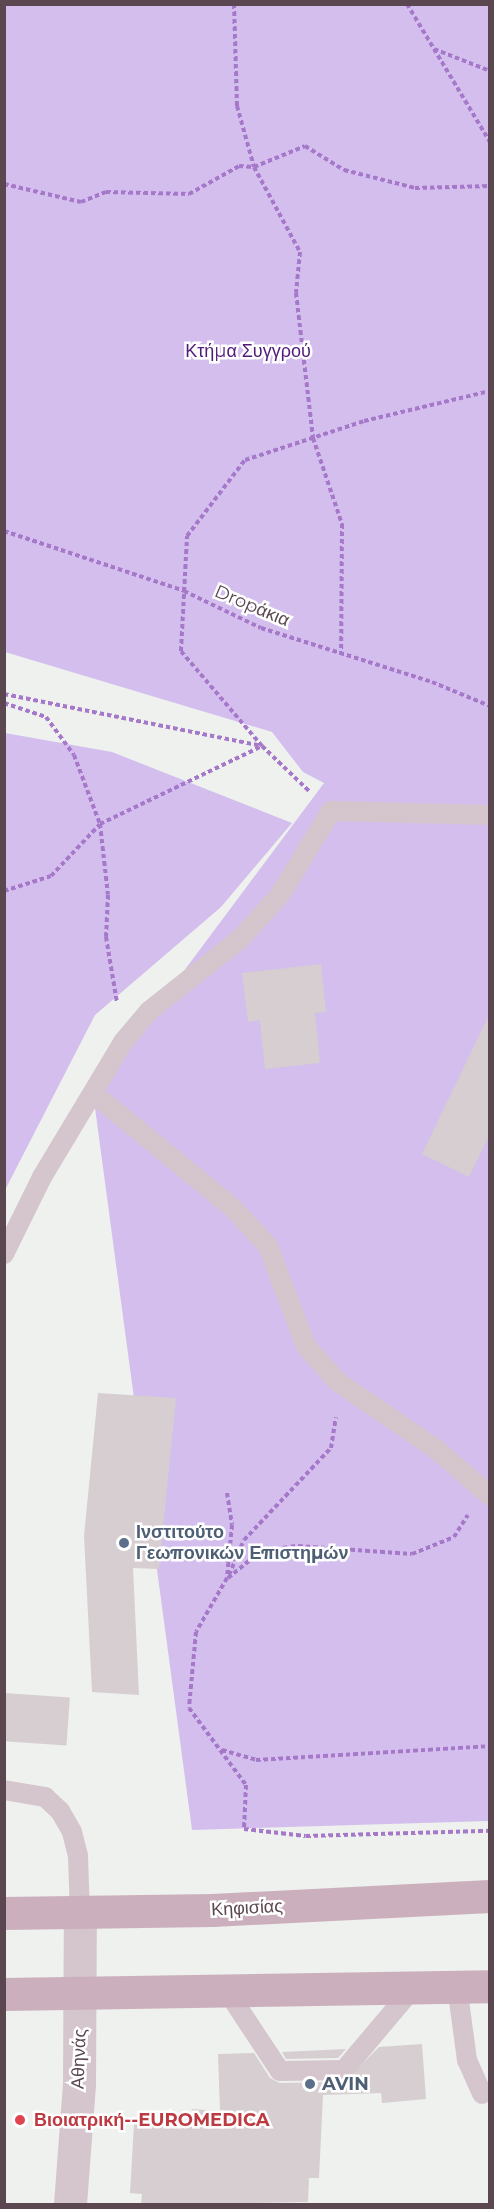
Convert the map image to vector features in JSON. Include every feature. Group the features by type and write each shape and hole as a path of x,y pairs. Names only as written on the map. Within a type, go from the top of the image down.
{"main road":[{"name":"Κηφισίας","path":"4,1913 80,1913 489,1896"},
{"path":"4,1994 489,1986"}],"street":[{"name":"Αθηνάς","path":"70,2205 81,1994 80,1913"}],"lane":[{"path":"4,1254 42,1177 123,1042 149,1011 241,938 280,895 331,811 489,815"},
{"path":"93,1093 232,1207 268,1246 306,1346 338,1382 436,1449 482,1501"},
{"path":"4,1790 45,1797 60,1810 78,1856 80,1913"},
{"path":"457,1986 467,2060 482,2094 489,2078"},
{"path":"226,1991 280,2071 344,2070 414,1987"}],"path":[{"path":"234,4 237,106 254,167 300,252 296,292 313,438 342,524 340,653"},
{"path":"407,4 489,142"},
{"path":"433,48 489,71"},
{"path":"4,184 81,202 106,192 189,194 239,165 254,167 304,146 344,170 414,188 489,186"},
{"path":"331,811 262,746 181,651 186,536 245,460 313,438 489,392"},
{"name":"Dropάκια","path":"4,531 184,591 261,628 432,682 489,706"},
{"path":"4,694 262,746"},
{"path":"4,703 46,717 74,754 100,824 108,895 106,938 123,1042"},
{"path":"4,891 51,876 100,824 262,746"},
{"path":"338,1382 331,1448 244,1540 227,1578 196,1632 189,1708 246,1785 244,1829 306,1836 489,1831"},
{"path":"227,1493 232,1525 227,1578"},
{"path":"227,1578 261,1551 288,1547 412,1554 454,1537 482,1501"},
{"path":"222,1750 256,1760 489,1746"}],"green space":[{"name":"Κτήμα Συγγρού","path":"4,5 489,5 489,1821 192,1830 93,1093 324,783 303,772 272,732 5,652"},
{"path":"5,733 112,752 292,823 221,907 95,1015 5,1190"}],"building":[{"path":"321,964 326,1012 315,1013 320,1063 265,1069 260,1020 248,1022 242,973"},
{"path":"489,1015 489,1136 469,1177 422,1154"},
{"name":"Ινστιτούτο Γεωπονικών Επιστημών","path":"98,1393 176,1398 159,1569 133,1568 139,1695 92,1692 84,1536"},
{"path":"4,1693 70,1698 66,1745 4,1741"},
{"path":"422,2044 426,2099 382,2103 381,2093 323,2095 319,2178 309,2178 308,2202 141,2205 142,2194 130,2193 134,2124 192,2127 192,2109 220,2111 218,2054 254,2053 270,2078 280,2083 344,2082 379,2047"},
{"path":"346,2049 338,2058 286,2059 282,2052"}],"place":[{"name":"Ινστιτούτο Γεωπονικών Επιστημών","path":"124,1543"},
{"name":"AVIN","path":"310,2084"},
{"name":"Βιοιατρική--EUROMEDICA","path":"20,2120"}]}
